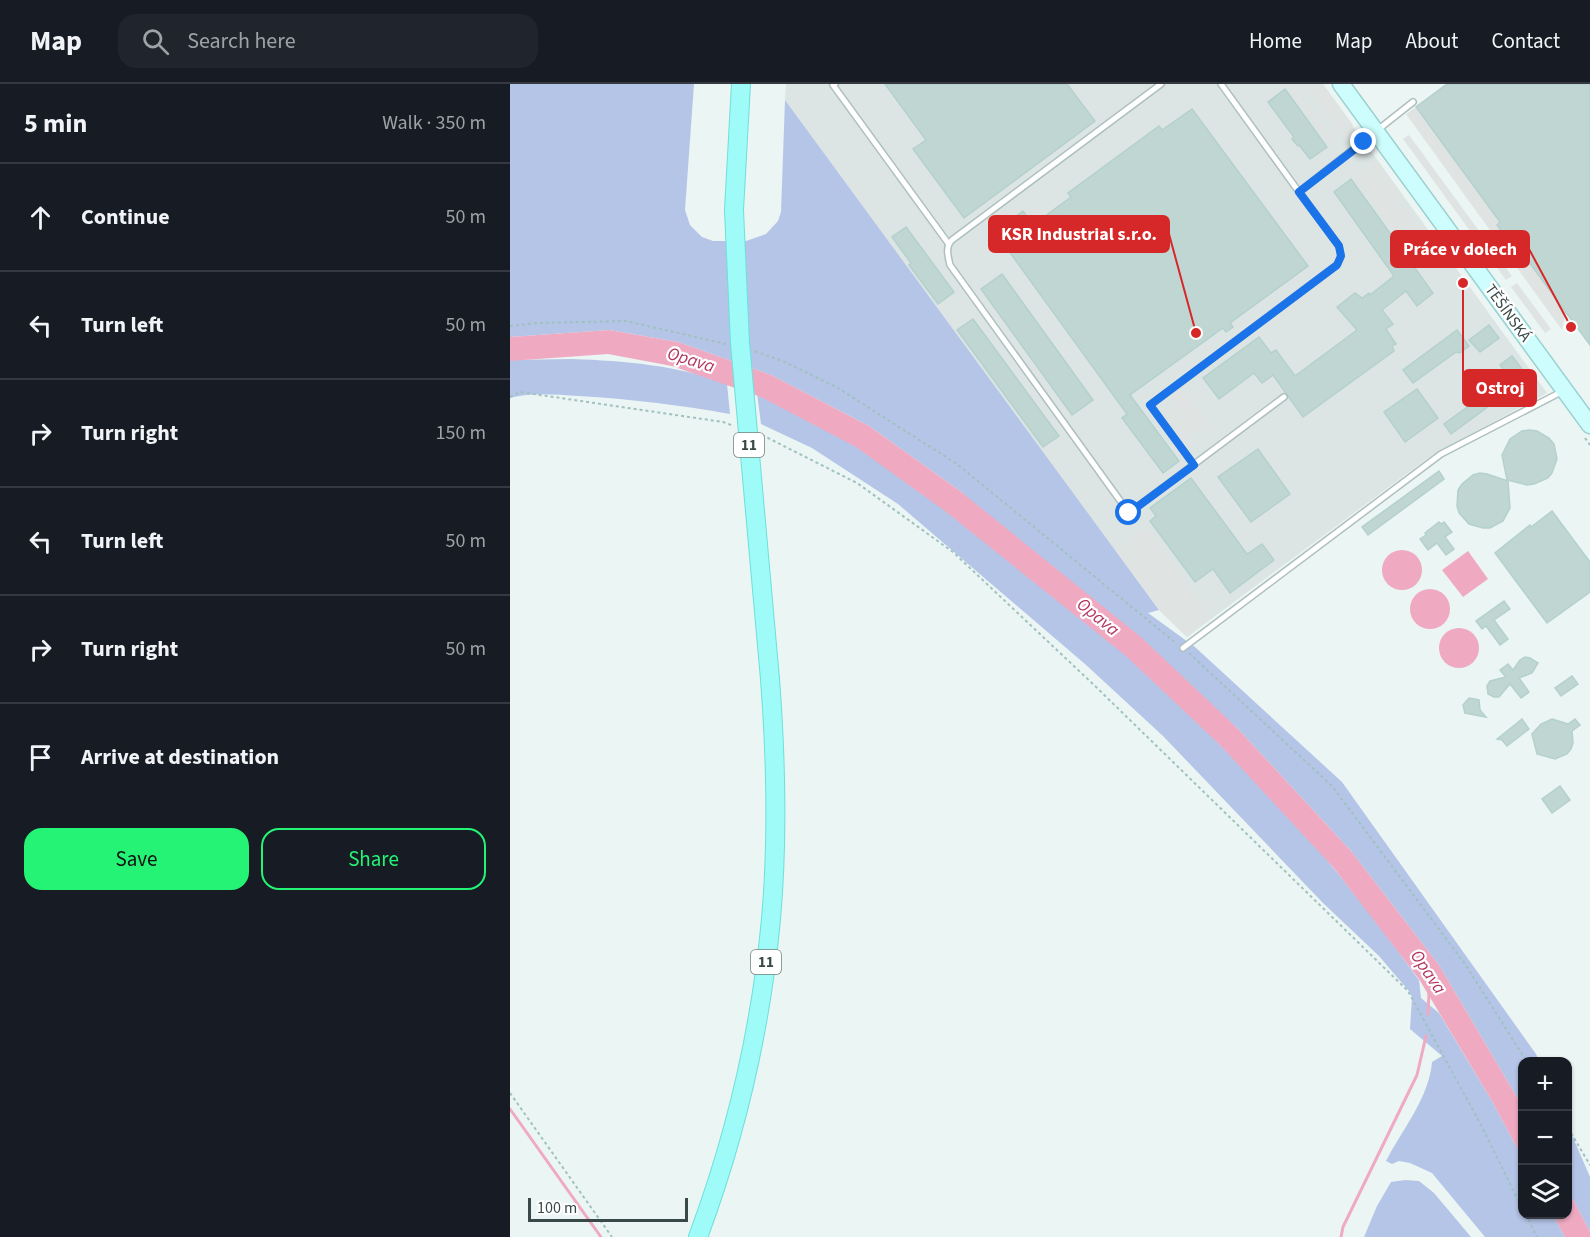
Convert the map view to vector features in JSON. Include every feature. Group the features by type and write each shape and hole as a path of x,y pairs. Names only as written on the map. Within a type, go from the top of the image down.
{"main road":[{"name":"11","path":"698,1237 729,1144 759,1012 771,918 775,824 775,740 740,343 734,210 741,84"}],"street":[{"name":"TĚŠÍNSKÁ","path":"1341,84 1590,425"}],"lane":[{"path":"835,84 833,85 948,243 948,258 954,273 1129,513 1284,397"},
{"path":"948,243 1161,84"},
{"path":"1194,465 1150,405 1337,265 1341,256 1339,246 1221,84"},
{"path":"1299,192 1413,102"},
{"path":"1183,648 1441,454 1565,391"}],"path":[{"path":"510,326 626,321 726,344"},
{"path":"748,349 785,362 838,388 957,464 1183,648 1332,786 1465,964 1524,1057"},
{"path":"510,397 520,392 734,425"},
{"path":"754,432 857,483 953,552 1102,693 1408,991 1480,1123 1518,1200"},
{"path":"510,1093 612,1237"},
{"path":"1572,1135 1590,1165"},
{"path":"1528,1219 1537,1237"}],"shaded area":[{"path":"510,84 694,84 685,210 690,225 702,237 713,241 746,241 766,234 778,221 781,212 785,100 1159,610 1148,613 1195,647 1342,782 1536,1054 1537,1057 1518,1057 1518,1099 1439,965 1351,851 1237,728 960,491 869,426 771,375 678,342 609,330 510,337"},
{"path":"786,84 1322,84 1547,393 1432,455 1187,637 1159,610 785,100"},
{"path":"1291,84 1333,139 1330,146 1289,89"},
{"path":"1306,84 1323,84 1353,125 1347,128 1352,134 1350,139 1346,139"},
{"path":"1416,107 1500,222 1497,225 1522,260 1526,258 1566,312 1562,330 1406,114"},
{"path":"1409,135 1512,276 1506,280 1403,139"},
{"path":"1377,160 1404,197 1398,202 1399,209 1406,206 1446,262 1436,270 1426,264 1420,268 1354,177"},
{"path":"1517,283 1551,329 1545,333 1511,287"},
{"path":"572,359 670,368 727,384 730,414 598,397 544,394 510,398 510,360"},
{"path":"1182,389 1208,423 1184,441 1165,415 1177,406 1171,396"},
{"path":"757,393 845,439 916,488 1059,599 1115,645 1207,731 1316,846 1419,980 1421,998 1439,1013 1492,1101 1518,1150 1518,1219 1555,1219 1565,1237 1485,1237 1432,1173 1410,1163 1399,1161 1392,1164 1386,1161 1420,1101 1430,1075 1432,1062 1442,1056 1410,1029 1412,997 1408,990 1379,956 1323,903 1163,736 1085,664 898,504 812,448 761,424"},
{"path":"1148,528 1212,618 1187,637 1159,610 1116,551"},
{"path":"1572,1135 1590,1177 1590,1232 1572,1198"},
{"path":"1419,1181 1434,1193 1471,1237 1364,1237 1377,1206 1391,1182"}],"water":[{"name":"Opava","path":"609,330 678,342 771,375 869,426 960,491 1142,638 1237,728 1351,851 1439,965 1518,1099 1518,1150 1492,1101 1419,979 1333,867 1220,745 1126,656 945,511 856,447 761,397 672,366 608,354 510,361 510,337"},
{"path":"1402,550 1416,556 1422,570 1416,584 1402,590 1388,584 1382,570 1388,556"},
{"path":"1468,551 1488,579 1463,597 1442,570"},
{"path":"1430,589 1444,595 1450,609 1444,623 1430,629 1416,623 1410,609 1416,595"},
{"path":"1459,628 1473,634 1479,648 1473,662 1459,668 1445,662 1439,648 1445,634"},
{"path":"1572,1198 1590,1232 1590,1237 1565,1237 1555,1219 1572,1219"}],"building":[{"path":"885,84 1067,84 1095,121 964,218 913,149 926,140"},
{"path":"1447,84 1590,84 1590,345 1526,258 1523,260 1497,225 1500,222 1416,107"},
{"path":"1285,89 1327,147 1310,159 1292,139 1294,137 1268,102"},
{"path":"1192,109 1308,266 1230,323 1233,327 1226,332 1223,328 1130,395 1179,461 1163,473 1122,418 1127,414 995,232 1023,211 1033,225 1071,197 1068,193 1159,126 1162,130"},
{"path":"1351,179 1433,293 1417,306 1406,291 1382,310 1393,324 1386,329 1396,344 1392,346 1394,351 1303,417 1273,375 1262,383 1254,373 1219,399 1203,378 1259,337 1271,353 1276,350 1295,376 1357,330 1337,307 1355,293 1362,298 1369,293 1370,295 1394,276 1334,192"},
{"path":"906,227 954,292 938,304 909,265 911,263 892,237"},
{"path":"1002,274 1093,400 1072,415 981,289"},
{"path":"973,319 1059,436 1043,447 957,330"},
{"path":"1489,325 1499,338 1480,352 1469,340"},
{"path":"1457,330 1469,346 1460,353 1456,352 1413,383 1403,370"},
{"path":"1512,356 1522,369 1510,378 1500,365"},
{"path":"1505,380 1512,389 1451,434 1444,424"},
{"path":"1417,389 1438,418 1405,442 1384,412"},
{"path":"1522,431 1537,431 1549,438 1554,444 1557,459 1548,478 1527,485 1507,480 1502,455 1510,439"},
{"path":"1258,449 1290,494 1251,522 1218,477"},
{"path":"1439,471 1444,479 1368,535 1362,527"},
{"path":"1480,473 1508,481 1510,508 1503,521 1490,528 1469,524 1459,513 1457,506 1458,490 1462,484 1473,475"},
{"path":"1191,478 1247,554 1262,544 1274,560 1230,593 1213,569 1195,582 1150,521 1156,516 1150,508"},
{"path":"1552,511 1590,562 1590,592 1547,623 1495,553"},
{"path":"1439,522 1441,524 1444,522 1452,532 1445,537 1454,549 1446,555 1437,543 1428,550 1420,539"},
{"path":"1504,601 1510,609 1494,620 1508,639 1500,645 1486,626 1482,629 1476,621"},
{"path":"1525,657 1538,663 1532,673 1519,678 1529,692 1521,698 1510,684 1499,697 1488,694 1487,686 1490,681 1506,677 1500,670 1508,664 1513,670"},
{"path":"1572,676 1578,684 1561,696 1555,688"},
{"path":"1469,698 1479,700 1480,710 1486,717 1465,713 1463,705"},
{"path":"1522,719 1529,729 1507,746 1502,740 1497,739"},
{"path":"1552,719 1568,724 1575,719 1580,725 1572,731 1571,749 1567,754 1555,759 1537,754 1532,734 1541,724"},
{"path":"1560,786 1570,800 1552,813 1542,799"}],"waterway":[{"name":"Opava","path":"1428,1014 1429,992"},
{"path":"1341,1237 1343,1227 1417,1075 1426,1036"},
{"path":"510,1109 601,1237"}],"place":[{"name":"Ostroj","path":"1463,283"},
{"name":"Práce v dolech","path":"1571,327"},
{"name":"KSR Industrial s.r.o.","path":"1196,333"}],"route":[{"path":"1129,513 1194,465 1150,405 1337,265 1341,256 1339,246 1299,192 1364,142"}]}
